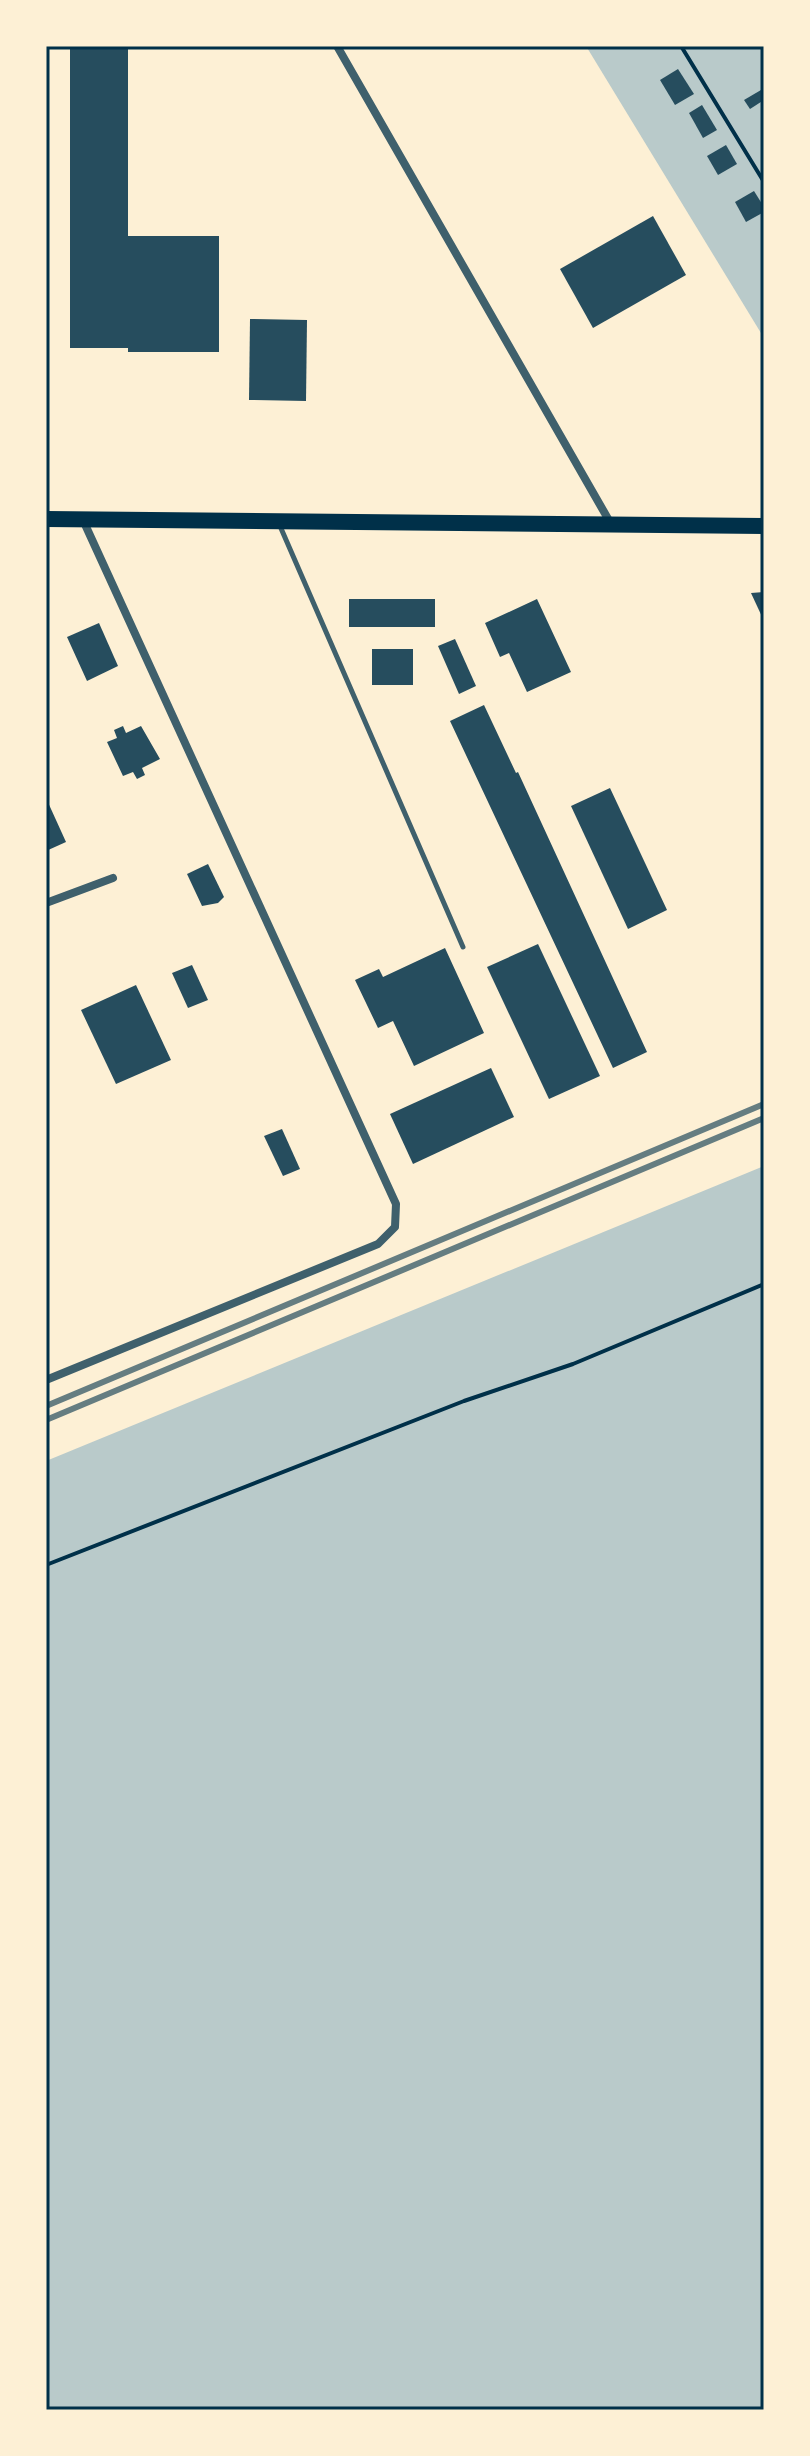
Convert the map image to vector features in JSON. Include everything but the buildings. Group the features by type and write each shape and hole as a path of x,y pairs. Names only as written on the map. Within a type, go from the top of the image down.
{"main road":[{"path":"46,519 764,526"}],"street":[{"path":"337,46 612,524"},
{"path":"46,1380 378,1244 395,1227 396,1204 83,519"},
{"path":"46,903 113,878"}],"lane":[{"path":"277,521 463,947"}],"path":[{"path":"681,46 764,182"},
{"path":"756,169 764,164"},
{"path":"46,1565 464,1401 573,1364 764,1284"}],"shaded area":[{"path":"586,46 764,46 764,338"},
{"path":"764,1166 764,2410 46,2410 46,1461"}],"railway":[{"path":"46,1406 764,1104"},
{"path":"46,1420 764,1118"}]}
